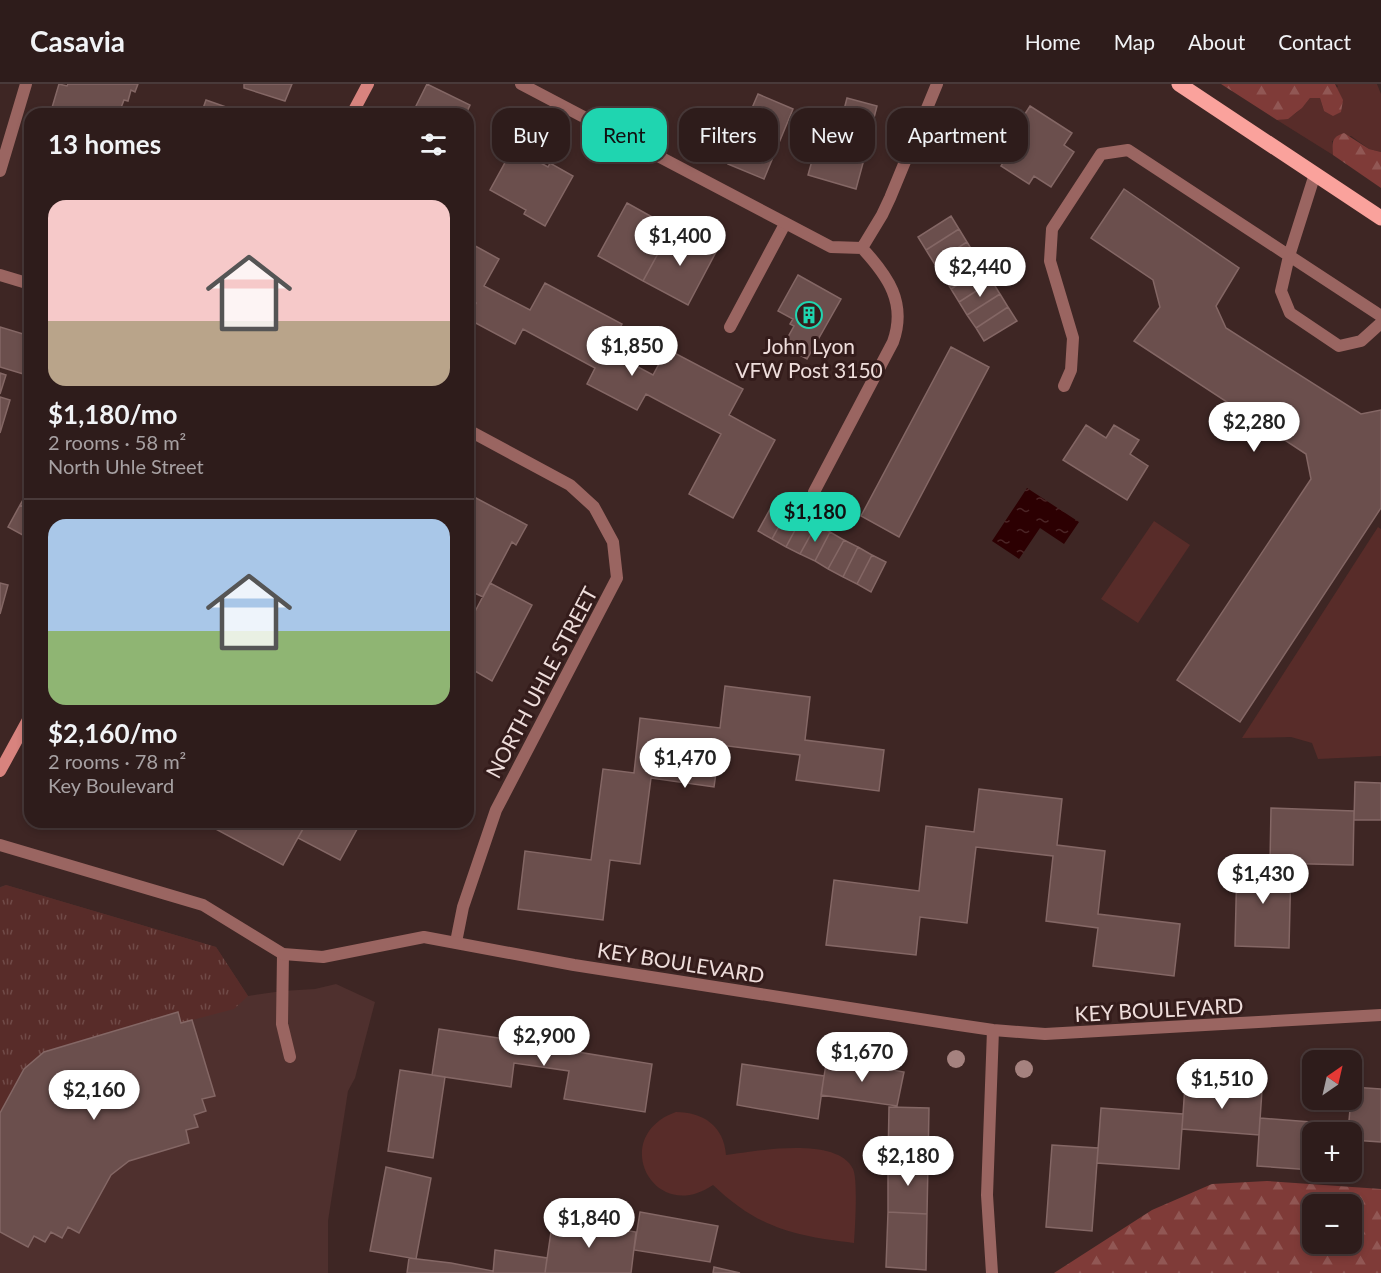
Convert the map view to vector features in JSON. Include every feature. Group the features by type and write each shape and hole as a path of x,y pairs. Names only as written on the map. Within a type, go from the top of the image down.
{"main road":[{"path":"355,108 368,84"},
{"path":"1179,84 1381,218"},
{"path":"0,771 24,727"}],"street":[{"path":"0,171 26,84"},
{"path":"520,84 831,248 862,248 879,266 891,285 899,312 898,327 893,342 814,492"},
{"path":"862,248 890,198 937,84"},
{"path":"1064,386 1071,370 1073,338 1050,261 1052,229 1101,154 1128,150 1381,316"},
{"path":"1315,174 1289,256 1281,291 1290,313 1340,346 1361,340 1381,323"},
{"path":"730,327 785,224"},
{"path":"0,275 24,282"},
{"name":"NORTH UHLE STREET","path":"456,942 463,907 496,810 617,578 613,542 594,507 570,485 474,433"},
{"name":"KEY BOULEVARD","path":"0,845 203,905 283,954 313,958 424,937 574,965 993,1030 1045,1034 1381,1015"},
{"path":"283,954 282,1024 290,1057"},
{"path":"992,1273 987,1195 993,1030"}],"shaded area":[{"path":"6,885 216,947 248,996 315,989 336,984 375,1002 355,1078 348,1091 328,1221 328,1273 0,1273 0,887"}],"green space":[{"path":"1221,84 1335,84 1343,100 1341,112 1333,116 1324,111 1320,98 1310,98 1288,119 1277,120"},
{"path":"1335,84 1377,84 1381,94 1381,152 1369,149 1351,136 1332,141 1333,155 1277,120 1296,113 1310,98 1320,98 1324,111 1338,86"},
{"path":"1344,133 1369,149 1381,152 1381,188 1333,155 1333,141"},
{"path":"1154,521 1190,545 1138,623 1101,599"},
{"path":"1378,527 1381,529 1381,756 1318,759 1312,743 1291,737 1242,738"},
{"path":"6,885 216,947 248,996 234,1009 181,1023 178,1012 44,1052 23,1069 0,1113 0,888"},
{"path":"676,1112 695,1115 710,1123 721,1136 726,1155 795,1148 831,1152 844,1159 855,1174 854,1243 813,1237 778,1228 746,1211 713,1185 691,1195 672,1194 657,1186 646,1173 642,1156 645,1139 656,1124"},
{"path":"1267,1181 1381,1189 1381,1273 1054,1273 1152,1210 1212,1184"}],"water":[{"path":"1027,488 1079,522 1064,544 1040,528 1019,559 992,541"}],"building":[{"path":"59,84 67,86 68,84 138,84 135,92 131,90 128,101 124,100 121,108 52,108"},
{"path":"244,84 292,84 285,101 244,88"},
{"path":"427,84 470,105 469,108 415,108"},
{"path":"758,94 791,108 790,116 778,145 778,108 752,108"},
{"path":"847,98 877,106 875,114 875,108 844,108"},
{"path":"206,100 229,108 203,108"},
{"path":"1030,106 1072,133 1064,145 1074,152 1051,187 1034,176 1029,184 1001,166 1004,162 1028,162 1028,109"},
{"path":"505,162 539,162 548,167 550,163 573,176 545,226 524,214 526,210 490,190"},
{"path":"729,162 771,162 764,179 728,164"},
{"path":"812,162 863,163 856,189 808,175"},
{"path":"1124,189 1239,268 1216,306 1226,328 1361,414 1381,410 1381,508 1240,722 1177,680 1311,479 1306,454 1134,341 1160,307 1153,280 1091,238"},
{"path":"627,203 672,228 643,281 598,256"},
{"path":"951,216 959,229 926,250 918,237"},
{"path":"672,228 716,252 688,305 643,281"},
{"path":"959,229 967,242 934,263 926,250"},
{"path":"967,242 975,255 943,276 934,263"},
{"path":"474,245 499,259 484,286 530,310 545,283 622,324 608,351 653,375 667,349 743,389 729,415 775,440 733,518 689,494 721,434 646,394 637,410 587,384 595,368 523,329 515,344 474,322 476,303 474,302"},
{"path":"975,255 984,268 951,289 943,276"},
{"path":"984,268 992,281 959,302 951,289"},
{"name":"John Lyon VFW Post 3150","path":"798,275 841,299 807,359 783,346 794,326 790,324 793,319 778,311"},
{"path":"992,281 1000,294 967,315 959,302"},
{"path":"1000,294 1008,307 976,328 967,315"},
{"path":"1008,307 1017,321 984,341 976,328"},
{"path":"0,327 24,334 24,374 0,367"},
{"path":"951,347 989,367 899,537 861,516"},
{"path":"0,373 6,375 0,394"},
{"path":"0,397 10,400 0,433"},
{"path":"1086,425 1106,438 1114,425 1139,440 1130,454 1148,466 1127,500 1063,460"},
{"path":"474,497 527,525 516,545 512,542 483,597 474,593"},
{"path":"774,502 788,510 772,539 758,531"},
{"path":"20,505 24,507 24,536 8,527"},
{"path":"788,510 802,517 786,547 772,539"},
{"path":"802,517 816,525 800,554 786,547"},
{"path":"816,525 830,532 815,561 800,554"},
{"path":"830,532 844,540 828,569 815,561"},
{"path":"844,540 858,547 843,577 828,569"},
{"path":"858,547 872,555 857,584 843,577"},
{"path":"872,555 886,562 871,592 857,584"},
{"path":"0,583 8,585 0,614"},
{"path":"490,583 532,605 492,681 474,670 474,614"},
{"path":"725,686 810,697 805,740 884,750 879,791 796,780 800,755 720,745 714,787 651,778 640,864 610,860 603,920 518,909 525,851 591,860 603,769 634,773 640,718 720,728"},
{"path":"1355,782 1381,783 1381,820 1354,820"},
{"path":"979,789 1062,799 1057,845 1105,851 1098,914 1180,924 1174,976 1093,966 1098,928 1046,921 1053,856 976,847 967,923 920,917 916,955 826,945 834,880 919,891 926,826 974,832"},
{"path":"1271,808 1354,811 1353,865 1270,863"},
{"path":"214,828 303,828 283,865"},
{"path":"304,828 358,828 340,860 298,838"},
{"path":"1237,862 1291,863 1289,948 1235,946"},
{"path":"178,1012 181,1023 192,1020 215,1096 202,1099 206,1111 194,1115 198,1127 186,1130 189,1143 129,1161 111,1175 79,1233 68,1227 62,1238 51,1232 45,1242 34,1236 28,1247 0,1232 0,1113 24,1069 44,1052"},
{"path":"439,1029 518,1041 519,1031 573,1040 572,1051 652,1064 645,1112 564,1099 569,1071 514,1063 511,1087 432,1075"},
{"path":"827,1058 904,1072 897,1106 821,1095"},
{"path":"742,1064 824,1076 818,1119 737,1105"},
{"path":"400,1070 445,1077 433,1158 388,1151"},
{"path":"1185,1085 1262,1090 1259,1135 1182,1129"},
{"path":"1362,1088 1381,1089 1381,1142 1362,1141 1362,1122 1349,1122 1350,1110 1362,1110"},
{"path":"889,1107 929,1108 928,1163 888,1161"},
{"path":"1101,1108 1183,1114 1179,1169 1097,1163"},
{"path":"1260,1118 1311,1122 1302,1122 1302,1169 1257,1166"},
{"path":"1052,1145 1098,1148 1092,1231 1046,1227"},
{"path":"888,1161 928,1163 927,1214 888,1212"},
{"path":"386,1167 431,1178 416,1259 370,1251"},
{"path":"640,1212 718,1226 710,1262 634,1250"},
{"path":"888,1212 927,1214 926,1270 886,1267"},
{"path":"553,1218 636,1232 631,1273 545,1273"},
{"path":"495,1250 547,1258 545,1273 493,1273"},
{"path":"409,1258 451,1263 493,1271 493,1273 407,1273"},
{"path":"714,1267 740,1273 713,1273"}],"place":[{"name":"John Lyon VFW Post 3150","path":"809,315"}]}
